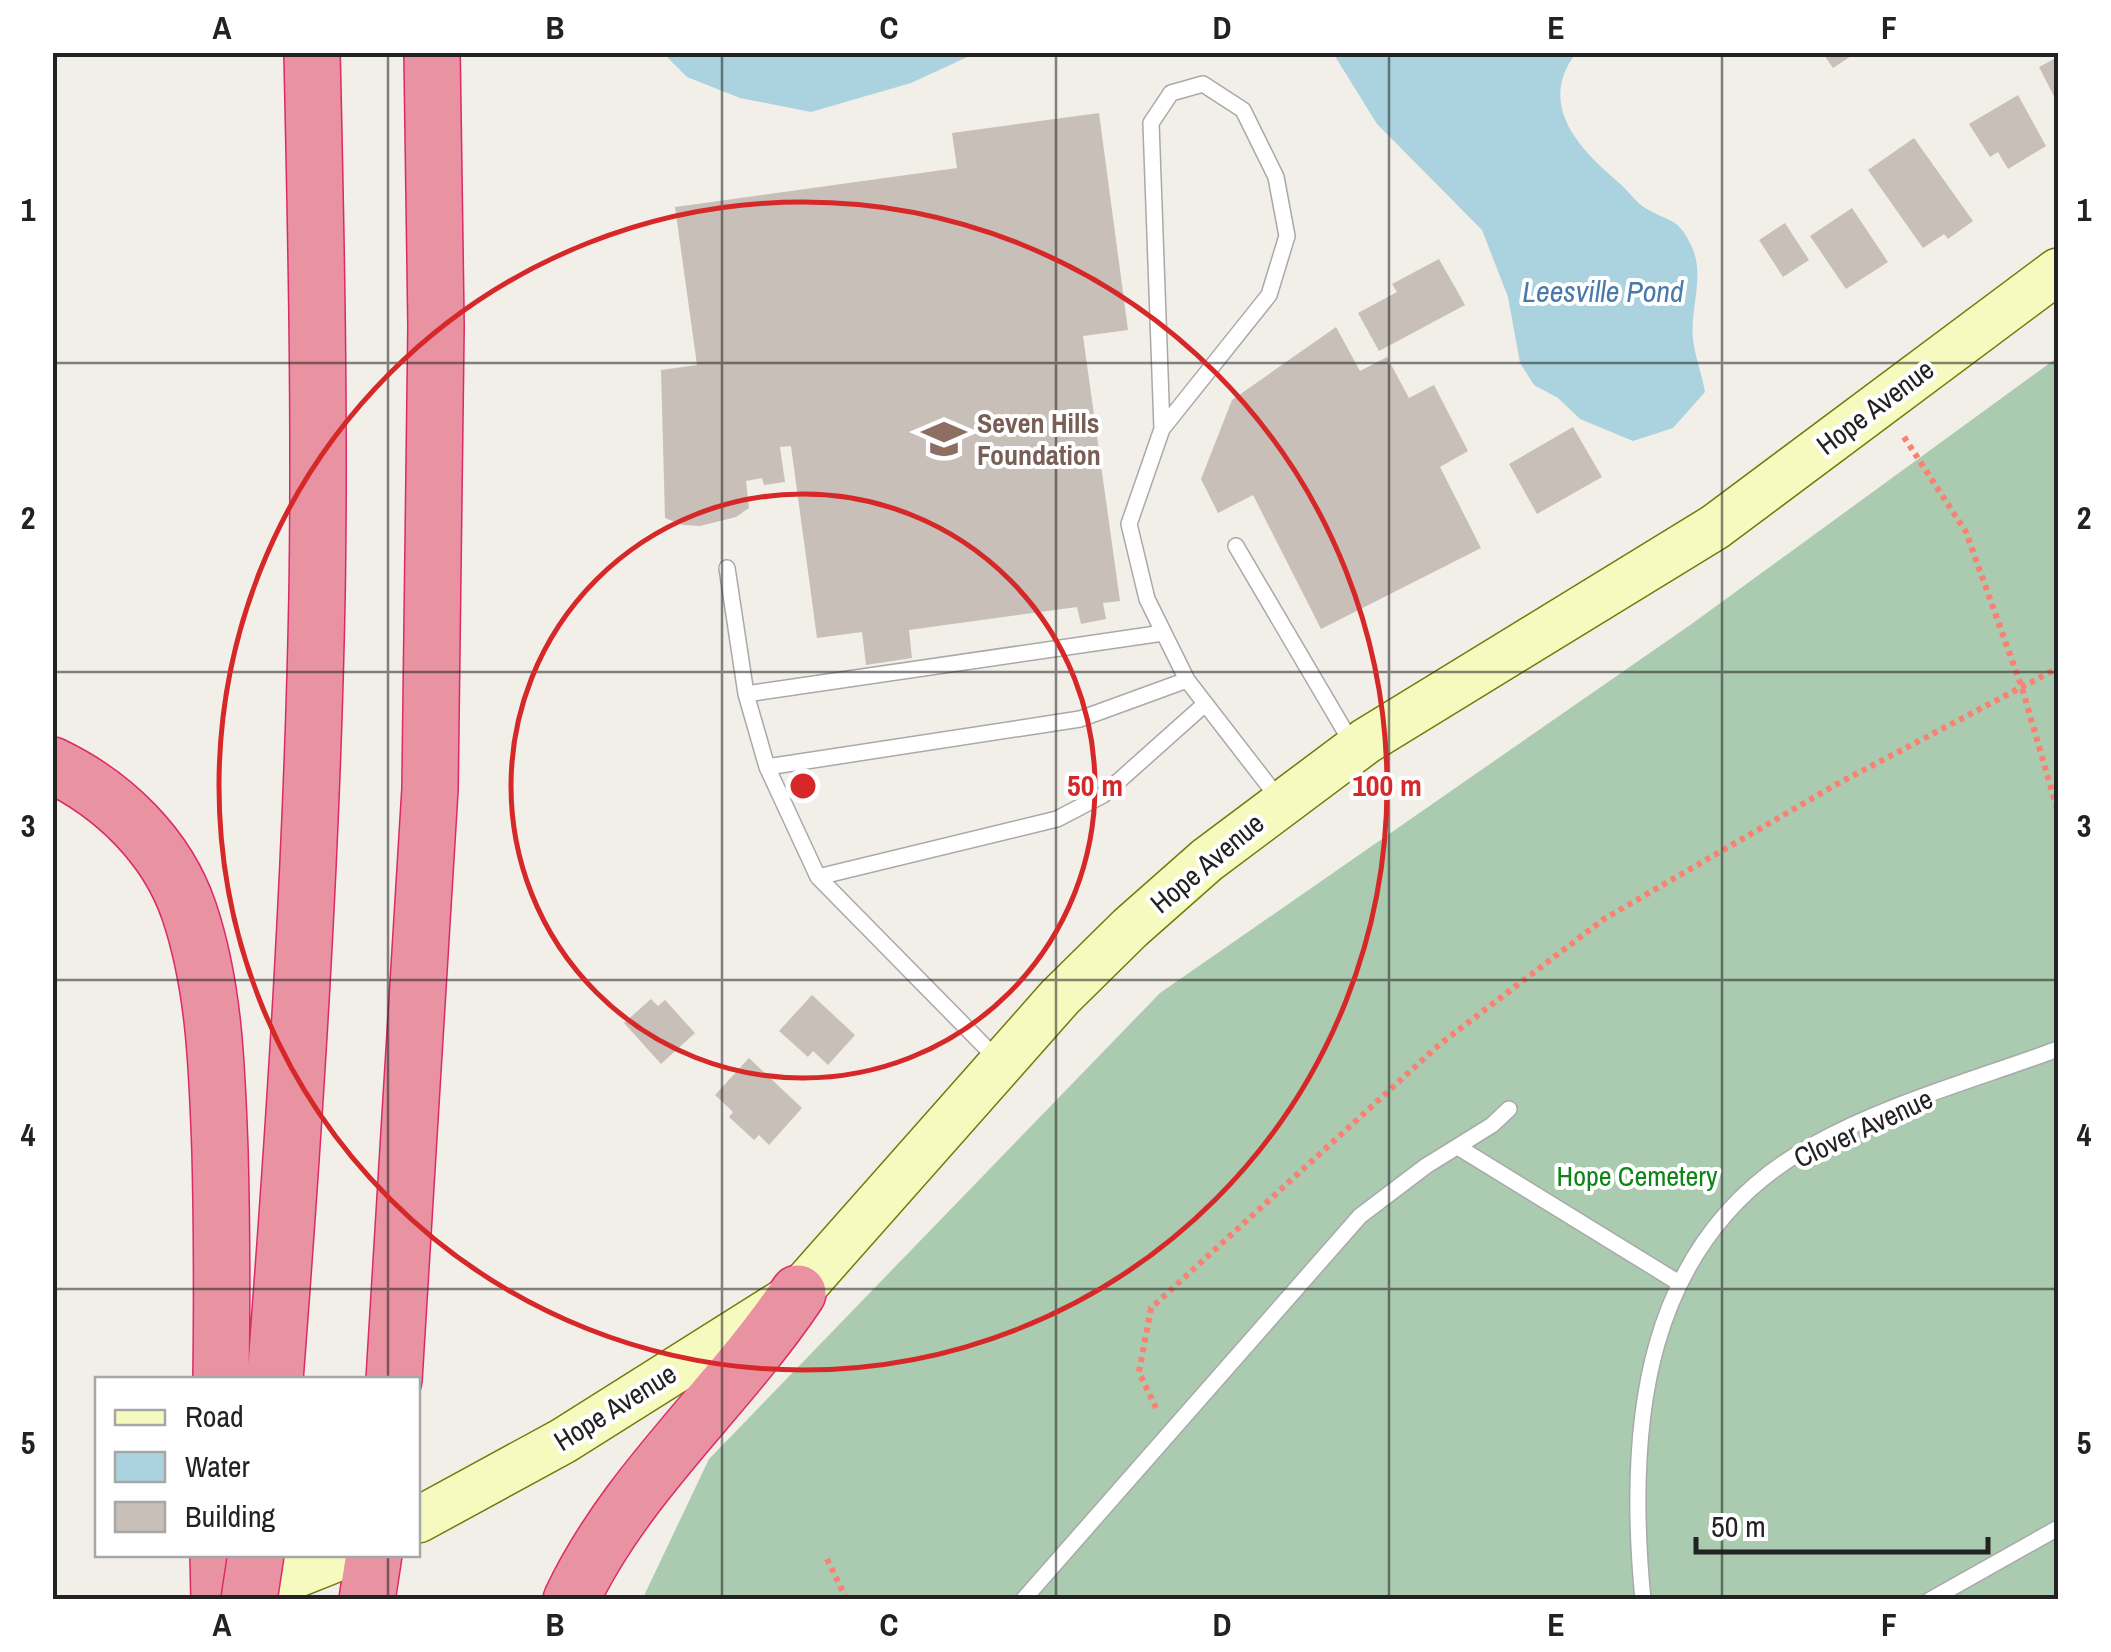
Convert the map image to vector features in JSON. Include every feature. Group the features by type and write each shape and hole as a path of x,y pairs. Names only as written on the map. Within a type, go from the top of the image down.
{"highway":[{"path":"275,1377 291,1158 317,600 312,52"},
{"path":"394,1377 430,788 436,364 432,52"},
{"path":"52,765 82,779 122,810 159,854 188,908 210,994 218,1081 221,1377"},
{"path":"571,1600 591,1558 644,1484 771,1334 798,1293"},
{"path":"218,1557 219,1600"},
{"path":"248,1600 255,1557"},
{"path":"368,1600 374,1557"}],"main road":[{"name":"Hope Avenue","path":"420,1519 562,1441 798,1293 1060,997 1207,860 1355,748 1715,526 2058,271"},
{"path":"233,1600 340,1557"}],"lane":[{"path":"1162,428 1151,123 1171,93 1203,84 1243,110 1276,177 1287,236 1269,295 1162,428 1129,524 1147,599 1187,680 1281,802"},
{"path":"1236,546 1355,748"},
{"path":"728,568 746,694 767,767 818,877 1001,1063"},
{"path":"746,694 1163,633"},
{"path":"767,767 1080,718 1187,680"},
{"path":"818,877 1057,818 1104,794 1205,704"},
{"name":"Clover Avenue","path":"1643,1600 1636,1531 1641,1416 1666,1308 1698,1249 1751,1186 1811,1146 1887,1112 2058,1049"},
{"path":"1023,1600 1360,1216 1510,1109"},
{"path":"1458,1147 1679,1283"},
{"path":"1930,1600 2058,1528"}],"path":[{"path":"1883,401 1966,532 2022,688 2058,812"},
{"path":"1168,1434 1139,1372 1151,1308 1440,1044 1604,919 1838,784 2058,668"},
{"path":"827,1558 848,1600"}],"green space":[{"name":"Hope Cemetery","path":"2058,357 2058,1599 642,1600 709,1459 1160,993 1693,623"}],"water":[{"path":"663,53 976,53 911,83 811,112 740,98 687,77"},
{"name":"Leesville Pond","path":"1333,53 1576,53 1560,90 1567,124 1589,155 1639,203 1678,225 1696,258 1693,339 1705,392 1673,428 1633,441 1580,419 1558,398 1534,385 1520,363 1508,297 1482,230 1377,124"}],"building":[{"path":"1822,52 1857,52 1833,68"},
{"path":"2058,57 2058,104 2039,67"},
{"path":"2018,95 2046,146 2008,169 1998,152 1990,157 1969,124"},
{"path":"1099,113 1128,330 1083,336 1120,601 1103,603 1106,619 1081,624 1077,607 909,630 912,658 866,665 862,632 817,638 791,446 780,447 785,482 764,485 762,478 746,481 749,508 736,517 700,526 665,518 661,370 697,365 675,207 957,168 952,133"},
{"path":"1914,138 1973,221 1948,239 1944,234 1923,248 1868,170"},
{"path":"1852,208 1888,262 1846,289 1810,236"},
{"path":"1785,223 1809,260 1783,277 1759,240"},
{"path":"1439,259 1465,305 1379,351 1358,313 1397,292 1392,284"},
{"path":"1336,327 1360,371 1387,357 1409,398 1434,385 1468,451 1440,467 1481,548 1321,629 1253,495 1218,513 1201,479 1232,400"},
{"path":"1573,427 1602,477 1537,514 1509,464"},
{"path":"812,995 855,1035 828,1065 813,1051 808,1057 779,1031"},
{"path":"651,999 658,1006 665,1000 695,1033 661,1064 624,1023"},
{"path":"749,1058 802,1108 769,1145 759,1135 754,1140 729,1117 733,1112 715,1095"}],"place":[{"name":"Seven Hills Foundation","path":"944,439"}]}
